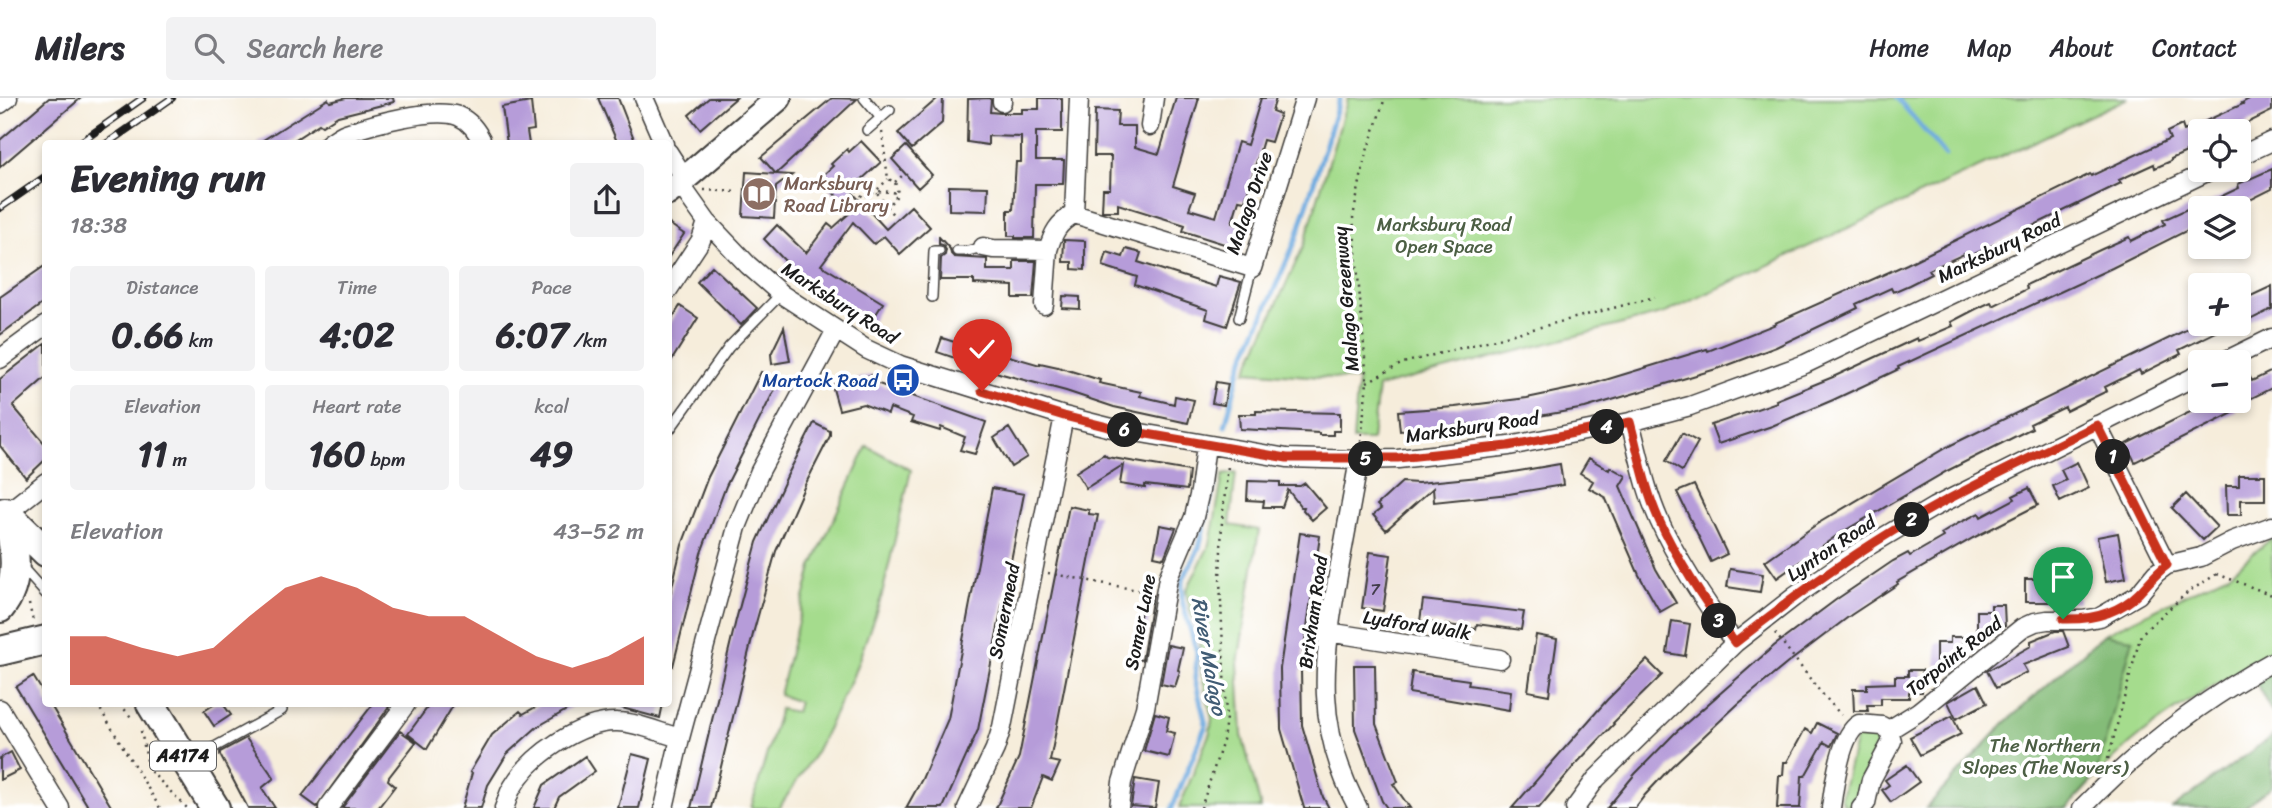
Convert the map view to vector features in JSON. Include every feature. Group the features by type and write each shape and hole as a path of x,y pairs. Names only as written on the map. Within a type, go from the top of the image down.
{"highway":[{"path":"5,529 42,548"},
{"path":"0,608 12,587 5,529"},
{"path":"0,651 42,634"},
{"name":"A4174","path":"153,707 215,808"}],"main road":[{"path":"679,187 779,98"}],"street":[{"path":"0,104 8,98"},
{"path":"644,98 662,140"},
{"path":"1044,305 1048,250 1054,229 1074,214 1079,98"},
{"path":"1150,126 1154,98"},
{"name":"Malago Drive","path":"1074,214 1252,268 1305,98"},
{"path":"334,140 344,133 417,115 438,113 456,115 467,121 481,140"},
{"path":"2251,151 2272,141"},
{"name":"Marksbury Road","path":"672,165 679,187 707,222 748,265 781,294 866,349 900,365 1064,416 1112,428 1287,458 1359,460 1508,446 1630,422 1690,406 1805,364 2188,181"},
{"path":"672,284 701,240 707,222"},
{"path":"983,247 1048,250"},
{"path":"0,359 42,328"},
{"path":"664,808 680,738 737,527 760,471 836,330"},
{"path":"2248,350 2272,338"},
{"name":"Lynton Road","path":"1574,808 1596,779 1735,643 1860,551 1934,507 2188,380"},
{"name":"Somermead","path":"967,808 995,749 1002,727 1064,416"},
{"path":"1630,422 1644,478 1659,519 1689,578 1735,643"},
{"path":"2097,425 2167,565 2201,557 2232,541 2272,526"},
{"name":"Somer Lane","path":"1119,808 1122,782 1145,708 1168,578 1219,447"},
{"name":"Brixham Road","path":"1358,808 1329,733 1324,670 1328,632 1359,460"},
{"path":"5,529 42,487"},
{"name":"Torpoint Road","path":"1889,730 1918,712 2022,628 2047,620 2100,617 2138,595 2156,573 2167,565"},
{"name":"Lydford Walk","path":"1328,632 1500,659"},
{"path":"2082,808 2164,732 2272,662"},
{"path":"328,808 404,707"},
{"path":"2,719 60,808"},
{"path":"504,808 512,788 527,769 562,738 577,730 607,722 621,722 680,738"},
{"path":"1831,808 1841,757 1850,732 1860,724 1882,726 1889,730 1892,741 1871,780 1866,803 1861,808"}],"lane":[{"path":"864,98 881,118"},
{"path":"867,130 890,110"},
{"path":"957,251 983,247"},
{"path":"932,297 934,251 939,251"},
{"path":"1239,318 1252,268"},
{"path":"672,426 729,347 781,294"},
{"path":"5,529 42,588"},
{"path":"187,762 282,710"}],"path":[{"name":"Malago Greenway","path":"1359,460 1367,382 1353,217 1364,157 1385,98"},
{"path":"881,118 888,179"},
{"path":"895,182 903,175"},
{"path":"888,179 895,182"},
{"path":"876,191 888,179"},
{"path":"877,216 898,193 895,182"},
{"path":"679,187 738,192"},
{"path":"856,190 864,198 876,191 898,193"},
{"path":"876,191 895,217"},
{"path":"1367,382 1403,363 1655,298"},
{"path":"1201,808 1223,741 1226,718 1219,447"},
{"path":"2205,572 2215,569 2217,574 2272,595"},
{"path":"1033,570 1165,595"},
{"path":"2108,782 2104,773 2141,634 2188,592 2217,574"},
{"path":"27,597 33,621 42,633"},
{"path":"1765,620 1834,708"},
{"path":"99,707 160,808"},
{"path":"123,707 139,725 149,770 187,808"}],"green space":[{"name":"Marksbury Road Open Space","path":"1348,98 2128,98 1665,313 1378,387 1372,440 1353,440 1358,380 1246,371 1304,245"},
{"path":"867,446 911,470 882,595 853,676 816,752 779,808 751,808 780,709 796,712 799,702 779,695 812,567"},
{"path":"1236,473 1230,525 1259,530 1238,663 1242,735 1261,808 1179,808 1210,732 1212,719 1202,675 1199,629 1191,614 1186,591 1210,544 1223,475"},
{"name":"The Northern Slopes (The Novers)","path":"2272,538 2272,651 2156,724 2111,761 2067,808 1926,808 2005,723 2104,634 2229,574"},
{"name":"The Northern Slopes (The Novers)","path":"2104,634 2133,639 2096,776 2067,808 1926,808 2005,723"},
{"path":"2272,672 2272,713 2255,681"},
{"path":"1874,731 1883,740 1860,801 1855,806 1844,805 1841,798 1856,738 1861,733"},
{"path":"2272,736 2272,786 2243,808 2173,808"}],"building":[{"path":"49,98 81,98 0,167 0,140"},
{"path":"346,98 393,98 394,102 338,116 322,126 319,124 294,140 263,140 328,99 330,102"},
{"path":"598,98 618,98 634,140 616,140"},
{"path":"709,98 736,98 700,129 689,115"},
{"path":"832,98 857,99 776,174 761,157"},
{"path":"938,98 943,98 942,123 912,149 898,133"},
{"path":"989,98 990,112 1022,113 1022,109 1039,109 1039,98 1062,98 1062,132 1036,132 1036,160 1064,160 1063,184 1035,184 1034,238 1008,236 1008,210 1013,210 1016,162 1021,162 1021,137 988,136 988,145 967,142 968,99"},
{"path":"1176,98 1199,98 1173,186 1195,193 1189,209 1216,217 1238,142 1247,145 1261,98 1276,98 1272,111 1280,114 1271,142 1263,140 1245,201 1239,200 1232,223 1246,227 1240,249 1183,231 1185,225 1118,204 1118,211 1102,211 1103,189 1110,189 1111,156 1094,156 1095,110 1118,111 1117,126 1135,126 1135,147 1159,154"},
{"path":"2251,98 2272,98 2272,111 2251,121 2251,119 2210,119 2243,104"},
{"path":"531,102 534,130 527,131 528,140 506,140 502,107"},
{"path":"2182,125 2184,131 2188,129 2188,151 2171,161 2155,168 2154,164 2119,180 2121,183 1981,251 1966,258 1964,254 1929,270 1931,274 1909,285 1893,292 1891,288 1856,304 1858,308 1776,347 1723,367 1585,408 1516,420 1400,431 1398,411 1527,398 1589,385 1707,349 1708,351 1776,324 1907,264 2090,174 2091,176 2170,139 2167,132"},
{"path":"861,141 881,162 850,190 886,229 911,206 930,227 900,254 884,236 874,244 853,222 821,265 883,303 871,322 859,315 861,313 824,292 786,262 764,239 777,225 806,253 828,224 833,228 851,212 820,178 847,149 849,152"},
{"path":"906,146 932,175 918,188 892,159"},
{"path":"2272,169 2272,189 2251,200 2251,196 2223,196 2239,188 2238,184 2251,182 2251,178"},
{"name":"Marksbury Road Library","path":"746,172 792,175 776,187 774,218 743,216"},
{"path":"949,186 988,187 987,211 949,210"},
{"path":"2188,209 2188,230 1833,400 1772,426 1718,444 1711,425 1777,402 1776,400 1917,338 1918,341 1953,326 1951,322 1976,309 1991,302 1993,306 2027,289 2026,285 2129,237 2131,241 2165,224 2163,220"},
{"path":"672,226 684,234 672,252"},
{"path":"939,237 954,257 987,259 987,270 1014,270 1014,261 1036,261 1033,298 1013,298 1013,286 974,284 974,280 940,280 941,258 946,250 939,244"},
{"path":"1064,240 1085,241 1085,270 1072,269 1072,262 1063,262"},
{"path":"1126,249 1141,253 1138,262 1216,287 1219,276 1241,282 1227,326 1206,319 1208,310 1135,285 1137,277 1103,266 1107,252 1123,257"},
{"path":"712,266 757,308 741,325 697,282"},
{"path":"42,268 42,304 0,335 0,297"},
{"path":"2272,286 2272,309 2251,320 2251,296"},
{"path":"1063,296 1080,297 1080,309 1062,308"},
{"path":"680,306 698,318 672,360 672,319"},
{"path":"784,327 790,361 772,364 771,354"},
{"path":"2188,329 2188,336 2208,336 2179,350 2181,354 2141,374 2139,370 2105,387 2107,391 2066,411 2065,407 2030,424 2032,428 1947,471 1839,534 1777,578 1765,561 1817,524 1947,447"},
{"path":"942,338 991,354 992,351 1040,365 1058,367 1100,380 1099,383 1141,392 1140,396 1174,404 1175,396 1194,400 1188,423 1114,407 937,352"},
{"path":"42,346 42,381 13,406 42,440 42,463 26,478 0,446 0,379"},
{"path":"2272,371 2272,388 2251,398 2251,379 2252,381"},
{"path":"761,372 779,381 726,486 701,553 673,666 672,586 682,545 708,477"},
{"path":"872,375 873,382 986,422 975,454 960,450 965,437 941,427 940,431 911,422 913,417 890,408 888,414 863,404 839,410 832,385"},
{"path":"1216,382 1228,384 1224,405 1212,403"},
{"path":"1256,411 1340,413 1340,431 1333,431 1333,435 1319,435 1240,429 1239,414 1256,414"},
{"path":"2188,413 2233,413 2135,462 2126,444"},
{"path":"814,423 830,431 830,436 776,551 711,808 691,808 757,542"},
{"path":"1009,428 1027,457 1011,467 994,438"},
{"path":"1682,433 1698,442 1682,471 1666,461"},
{"path":"1104,454 1107,457 1189,471 1187,490 1120,484 1123,465 1086,488 1076,472"},
{"path":"1589,458 1626,476 1620,486 1656,569 1676,603 1660,612 1639,575 1605,497 1589,488 1593,481 1580,473"},
{"path":"2077,462 2089,488 2060,502 2053,486 2066,480 2061,470"},
{"path":"1560,464 1563,485 1434,502 1433,488 1386,530 1373,515 1381,509 1377,505 1402,482 1489,476"},
{"path":"2239,475 2265,475 2265,500 2241,500 2241,515 2227,515 2226,486 2239,486"},
{"path":"1248,481 1280,482 1280,486 1300,486 1305,483 1326,508 1312,520 1288,490 1282,507 1263,507 1264,501 1247,500"},
{"path":"1694,485 1727,554 1711,562 1677,492"},
{"path":"992,488 1024,494 978,730 943,808 906,808 948,719"},
{"path":"2029,488 2038,505 1973,538 1897,582 1898,584 1851,615 1789,662 1738,704 1671,767 1635,808 1607,808 1675,733 1774,646 1893,561 1908,553 1910,556 1943,537 1941,534 1959,523 1979,513 1981,517 2015,499 2013,496"},
{"path":"2186,494 2217,527 2203,540 2172,508"},
{"path":"1069,506 1089,510 1089,514 1098,515 1050,761 1060,763 1052,781 1043,777 1031,808 996,808 1019,757"},
{"path":"1160,525 1176,528 1164,558 1154,556"},
{"path":"1300,533 1320,536 1301,669 1302,725 1323,797 1329,808 1304,808 1281,729 1280,668"},
{"path":"2118,533 2126,578 2106,582 2097,537"},
{"path":"1370,552 1391,555 1383,611 1362,608"},
{"path":"1730,569 1763,574 1760,592 1727,587"},
{"path":"2025,579 2078,579 2078,602 2025,602"},
{"path":"1145,593 1153,595 1142,660 1131,658"},
{"path":"1423,600 1524,612 1521,630 1477,624 1476,629 1420,621"},
{"path":"1991,605 2004,605 2005,626 1991,627 1991,633 1977,633 1977,611 1991,611"},
{"path":"1672,621 1690,624 1685,656 1667,653"},
{"path":"2055,631 2063,631 2069,647 2023,665 2027,672 1996,688 1987,671 2031,646 2031,641"},
{"path":"1536,635 1557,639 1549,695 1528,691"},
{"path":"1950,637 1963,637 1964,659 1950,659 1950,665 1936,665 1936,643 1950,643"},
{"path":"1168,645 1183,648 1175,687 1161,684"},
{"path":"1647,660 1662,675 1613,723 1539,808 1512,808 1607,700"},
{"path":"1354,665 1375,665 1376,724 1398,782 1393,784 1410,808 1387,808 1382,801 1355,729"},
{"path":"1908,670 1922,670 1922,692 1909,692 1909,698 1881,698 1881,705 1867,705 1868,711 1854,711 1853,689 1867,689 1867,684 1895,683 1895,676 1908,676"},
{"path":"1412,672 1469,680 1468,685 1511,691 1509,710 1409,693"},
{"path":"33,676 42,691 42,707 52,707 112,808 89,808 16,687"},
{"path":"1978,685 1987,703 1956,719 1948,702"},
{"path":"210,707 225,707 231,715 214,726 204,711"},
{"path":"371,707 389,707 317,807 302,796"},
{"path":"428,707 452,707 427,749 408,734"},
{"path":"536,707 572,707 537,727 507,754 488,785 481,808 462,808 472,773 470,772 492,735 520,711 523,714"},
{"path":"622,707 662,707 660,718"},
{"path":"1155,713 1169,717 1166,731 1175,733 1169,757 1144,751"},
{"path":"1952,716 1961,734 1920,755 1910,737"},
{"path":"1817,723 1837,733 1835,738 1831,746 1824,742 1805,776 1802,776 1800,808 1777,808 1779,775 1783,775 1784,762 1787,762 1805,729 1812,733"},
{"path":"400,731 416,742 389,777 388,780 395,786 378,808 342,808"},
{"path":"246,738 274,778 262,788 275,808 248,808 220,755 220,752"},
{"path":"11,752 20,770 0,780 0,758"},
{"path":"632,754 651,759 639,808 618,808"},
{"path":"585,756 595,771 559,797 554,808 534,808 544,785"},
{"path":"1907,765 1919,782 1891,802 1882,790 1889,785 1885,780"},
{"path":"1135,779 1159,783 1155,808 1131,806"}],"waterway":[{"name":"River Malago","path":"1225,426 1241,365 1296,240 1340,98"},
{"path":"1897,98 1945,155"},
{"name":"River Malago","path":"1172,808 1206,725 1195,679 1197,652 1182,601 1182,581 1199,548 1218,468"}],"railway":[{"path":"84,140 143,98"},
{"path":"112,140 172,98"},
{"path":"0,208 42,179"}],"place":[{"name":"Marksbury Road Library","path":"759,194"},
{"name":"Martock Road","path":"903,380"}],"route":[{"path":"982,391 1112,428 1287,458 1398,458 1508,446 1630,422 1644,478 1659,519 1689,578 1735,643 1860,551 1934,507 2097,425 2167,565 2156,573 2138,595 2118,608 2100,617 2063,619"}]}
